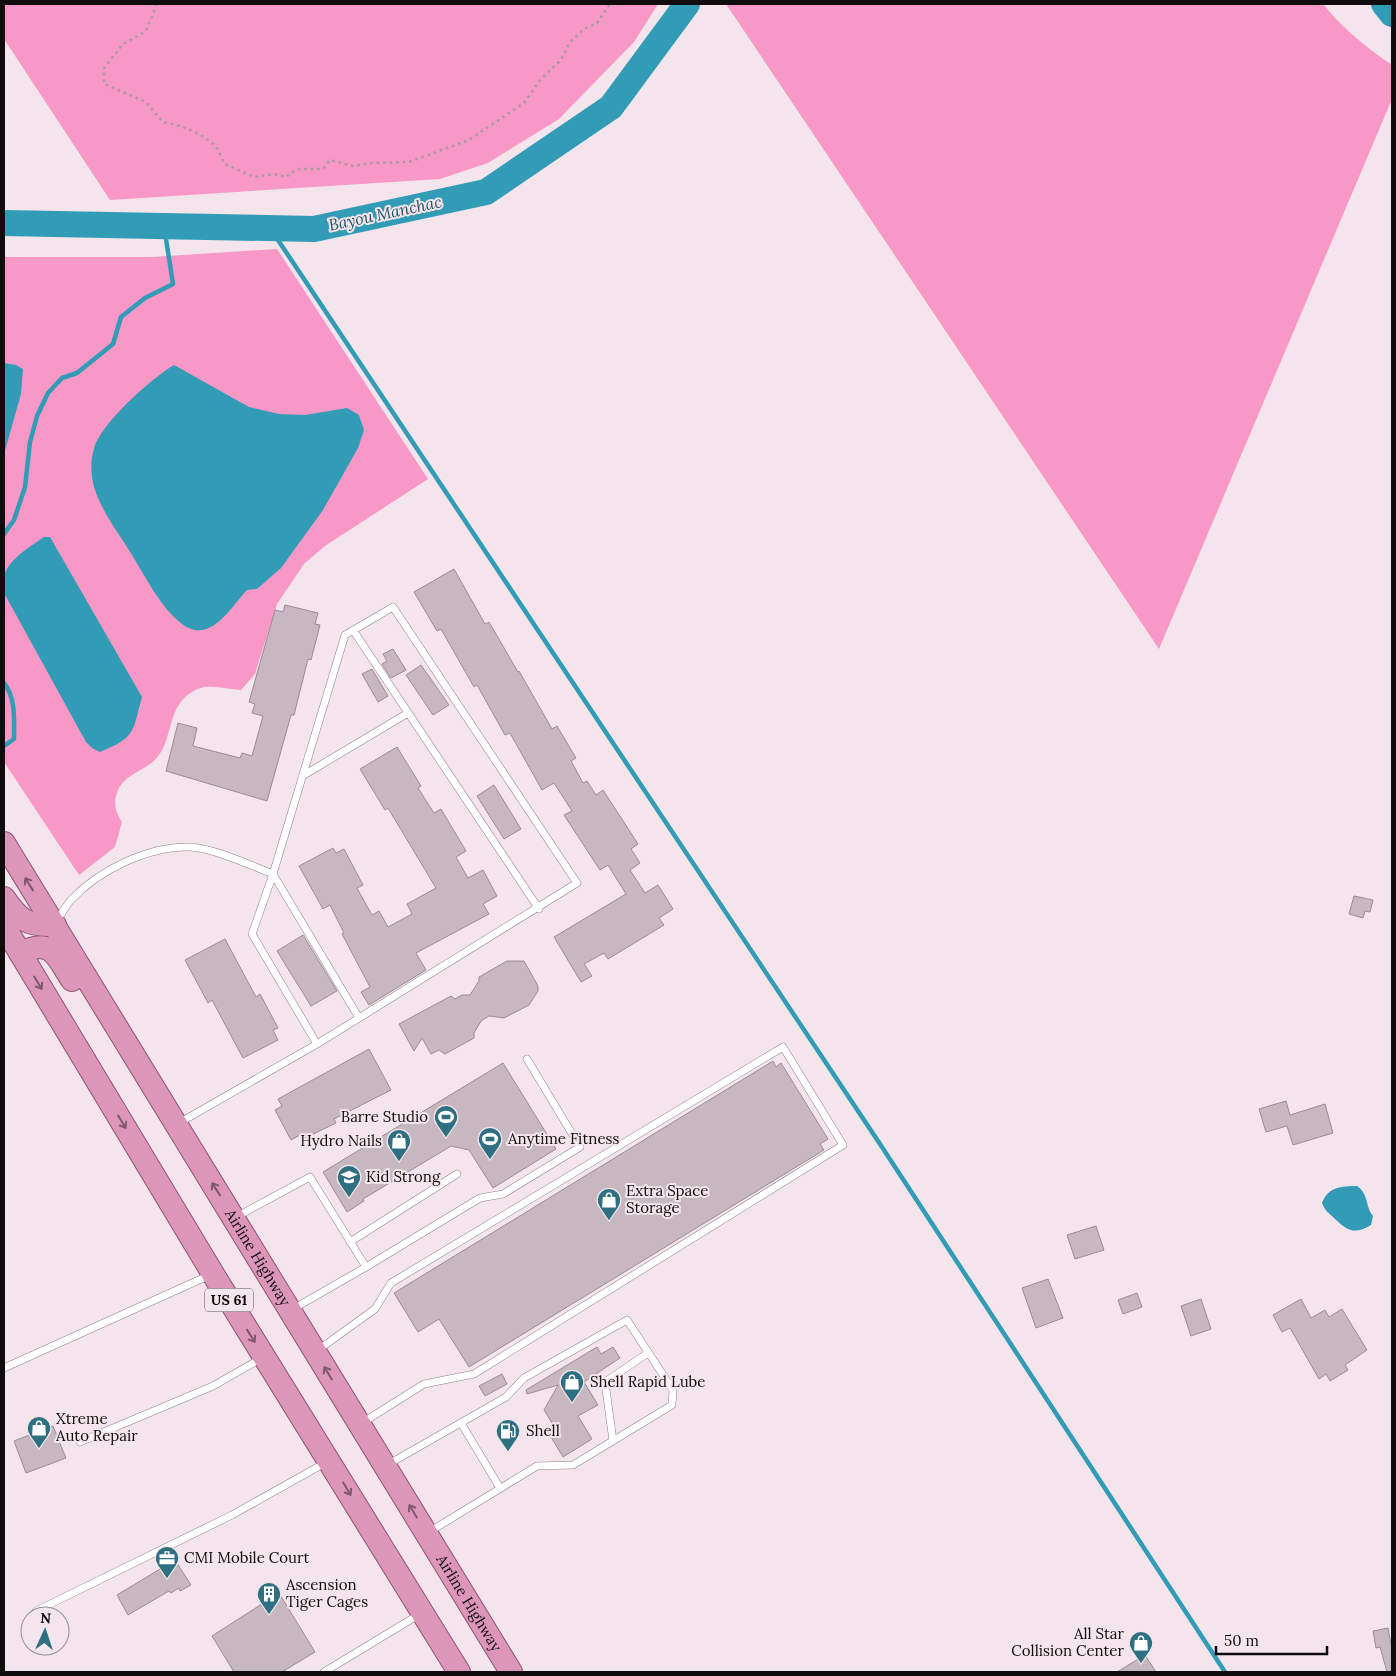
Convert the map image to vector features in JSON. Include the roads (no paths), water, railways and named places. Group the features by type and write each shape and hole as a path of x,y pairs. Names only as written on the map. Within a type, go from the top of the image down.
{"highway":[{"name":"Airline Highway","path":"4,843 511,1672"},
{"path":"4,898 16,914 26,921 42,925 55,925"},
{"name":"US 61","path":"4,926 213,1274 459,1672"},
{"path":"20,953 38,945 47,947 58,959 134,1074 151,1082"}],"lane":[{"path":"176,1124 317,1044 539,909 577,883 393,607 345,635 304,775 252,934 317,1044"},
{"path":"353,630 539,909"},
{"path":"304,775 408,713"},
{"path":"55,925 70,901 89,883 112,869 154,850 191,847 230,857 273,874 359,1018"},
{"path":"316,1352 376,1309 391,1283 783,1047 843,1145 474,1374 424,1384 360,1424"},
{"path":"290,1310 366,1267 480,1198 503,1194 580,1147 527,1059"},
{"path":"350,1242 457,1174"},
{"path":"234,1218 310,1177 366,1267"},
{"path":"4,1368 213,1274"},
{"path":"385,1466 506,1398 524,1378 627,1320 673,1390 672,1405 573,1465 536,1466 426,1534"},
{"path":"613,1441 606,1382 648,1353"},
{"path":"80,1442 213,1386 264,1357"},
{"path":"461,1423 500,1488"},
{"path":"46,1606 232,1515 329,1460"},
{"path":"324,1672 422,1612"}],"water":[{"path":"4,363 16,365 23,369 21,394 4,454"},
{"path":"174,365 249,407 279,414 305,415 347,408 359,415 364,430 358,448 323,510 281,568 257,589 247,590 225,616 211,627 203,630 195,630 183,625 157,596 97,497 92,473 94,449 106,427 128,402 164,371"},
{"path":"44,537 50,537 142,697 131,732 120,742 100,752 86,742 4,593 4,575 12,562"},
{"path":"1357,1186 1365,1196 1373,1216 1371,1225 1356,1231 1347,1229 1326,1210 1322,1203 1328,1194 1336,1188"}],"waterway":[{"name":"Bayou Manchac","path":"4,223 314,229 486,192 611,107 687,4"},
{"name":"Bayou Manchac","path":"1384,4 1392,14"},
{"path":"4,534 14,520 25,487 30,442 37,416 48,393 62,378 77,373 113,344 121,317 145,298 173,284 164,226"},
{"path":"270,228 880,1144 1225,1672"},
{"path":"4,683 11,695 14,710 14,739 4,746"}],"place":[{"name":"Barre Studio","path":"446,1138"},
{"name":"Anytime Fitness","path":"490,1160"},
{"name":"Hydro Nails","path":"399,1162"},
{"name":"Kid Strong","path":"349,1198"},
{"name":"Extra Space Storage","path":"609,1221"},
{"name":"Shell Rapid Lube","path":"572,1403"},
{"name":"Xtreme Auto Repair","path":"39,1449"},
{"name":"Shell","path":"508,1452"},
{"name":"CMI Mobile Court","path":"167,1579"},
{"name":"Ascension Tiger Cages","path":"269,1615"},
{"name":"All Star Collision Center","path":"1141,1664"}]}
